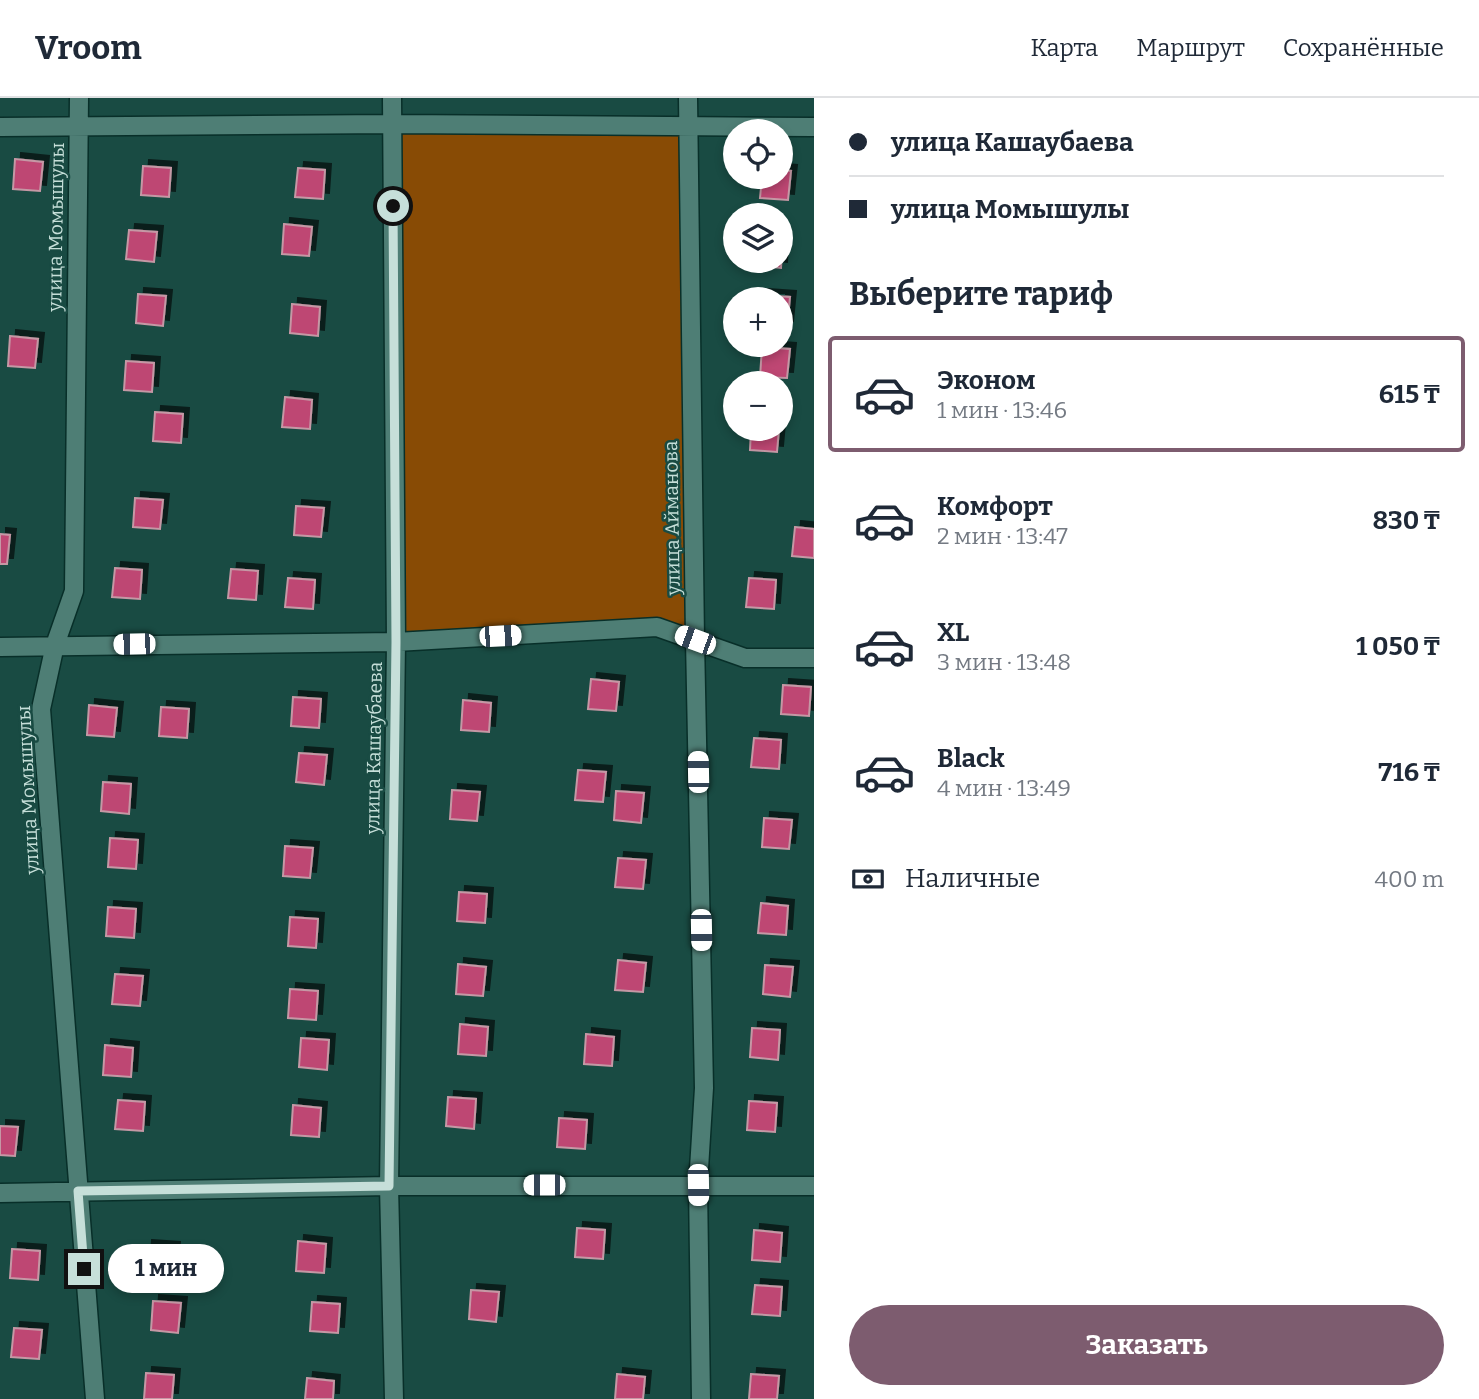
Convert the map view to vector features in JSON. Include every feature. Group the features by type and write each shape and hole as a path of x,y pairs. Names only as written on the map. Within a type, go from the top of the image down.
{"street":[{"name":"улица Момышулы","path":"79,98 74,591 55,645 41,709 95,1399"},
{"name":"улица Кашаубаева","path":"392,98 396,642 389,1186 394,1399"},
{"name":"улица Айманова","path":"688,98 695,640 705,1088 698,1185 701,1399"},
{"path":"0,127 392,124 814,127"},
{"path":"0,647 396,642 657,627 745,658 814,658"},
{"path":"0,1193 389,1186 814,1185"}],"shaded area":[{"path":"392,124 688,126 695,640 657,627 396,642"}],"building":[{"path":"15,159 43,162 40,191 13,189"},
{"path":"143,166 171,168 169,197 141,195"},
{"path":"298,168 325,170 323,199 295,197"},
{"path":"761,189 789,189 788,200 760,198"},
{"path":"284,224 312,227 309,256 282,254"},
{"path":"129,230 157,232 154,262 126,259"},
{"path":"138,294 166,296 163,326 136,323"},
{"path":"292,304 320,307 318,336 290,333"},
{"path":"10,336 38,339 35,368 8,366"},
{"path":"761,357 789,357 788,371 760,371"},
{"path":"126,361 154,363 152,392 124,390"},
{"path":"285,397 312,400 310,429 282,427"},
{"path":"155,412 183,414 181,443 153,441"},
{"path":"750,441 778,441 777,452 750,450"},
{"path":"135,498 163,500 160,529 133,527"},
{"path":"296,506 324,508 321,537 294,535"},
{"path":"795,527 814,529 814,558 792,556"},
{"path":"0,534 10,535 7,564 0,564"},
{"path":"115,568 142,570 140,599 112,597"},
{"path":"231,569 258,571 256,600 228,598"},
{"path":"288,578 315,580 313,609 285,607"},
{"path":"749,578 776,580 774,609 746,607"},
{"path":"591,679 619,682 616,711 588,709"},
{"path":"783,685 811,687 809,716 781,714"},
{"path":"293,697 321,699 319,728 291,726"},
{"path":"463,700 491,703 489,732 461,730"},
{"path":"89,705 117,708 114,737 87,735"},
{"path":"161,707 189,709 187,738 159,736"},
{"path":"754,738 781,740 779,769 751,767"},
{"path":"299,753 327,755 324,785 296,782"},
{"path":"578,770 606,772 603,802 575,800"},
{"path":"103,782 131,784 129,814 101,811"},
{"path":"452,790 480,792 477,821 450,819"},
{"path":"616,791 644,793 641,823 614,820"},
{"path":"764,818 792,820 789,849 762,847"},
{"path":"110,838 138,840 136,869 108,867"},
{"path":"285,846 313,848 310,878 283,876"},
{"path":"618,858 646,860 643,889 615,887"},
{"path":"459,892 487,894 485,923 457,921"},
{"path":"761,903 788,906 786,935 758,933"},
{"path":"108,907 136,909 134,938 106,936"},
{"path":"290,917 318,919 316,948 288,946"},
{"path":"618,960 646,963 643,992 615,990"},
{"path":"458,964 486,967 483,996 456,994"},
{"path":"765,965 793,967 790,997 763,994"},
{"path":"115,974 143,976 140,1006 112,1004"},
{"path":"290,989 318,991 316,1020 288,1018"},
{"path":"460,1024 488,1027 486,1056 458,1054"},
{"path":"752,1028 780,1030 778,1060 750,1057"},
{"path":"586,1034 614,1037 612,1066 584,1064"},
{"path":"301,1038 329,1040 327,1070 299,1067"},
{"path":"105,1045 133,1048 131,1077 103,1075"},
{"path":"448,1097 476,1099 474,1129 446,1126"},
{"path":"118,1100 145,1102 143,1131 115,1129"},
{"path":"749,1101 777,1103 775,1132 747,1130"},
{"path":"293,1105 321,1108 319,1137 291,1135"},
{"path":"559,1118 587,1120 585,1149 557,1147"},
{"path":"0,1126 18,1127 15,1156 0,1155"},
{"path":"577,1228 605,1230 603,1259 575,1257"},
{"path":"754,1230 782,1233 780,1262 752,1260"},
{"path":"298,1241 326,1244 324,1273 296,1271"},
{"path":"146,1246 174,1248 171,1278 144,1276"},
{"path":"12,1249 40,1251 38,1280 10,1278"},
{"path":"755,1285 782,1287 780,1316 752,1314"},
{"path":"471,1290 499,1292 496,1322 469,1319"},
{"path":"153,1301 181,1303 178,1333 151,1330"},
{"path":"312,1302 340,1304 338,1333 310,1331"},
{"path":"14,1328 42,1330 39,1359 11,1357"},
{"path":"146,1373 174,1375 172,1399 144,1399"},
{"path":"617,1374 645,1377 643,1399 615,1399"},
{"path":"751,1374 779,1376 777,1399 749,1399"},
{"path":"307,1378 334,1381 333,1399 305,1399"}],"route":[{"path":"84,1269 78,1191 389,1186 396,642 393,206"}]}
